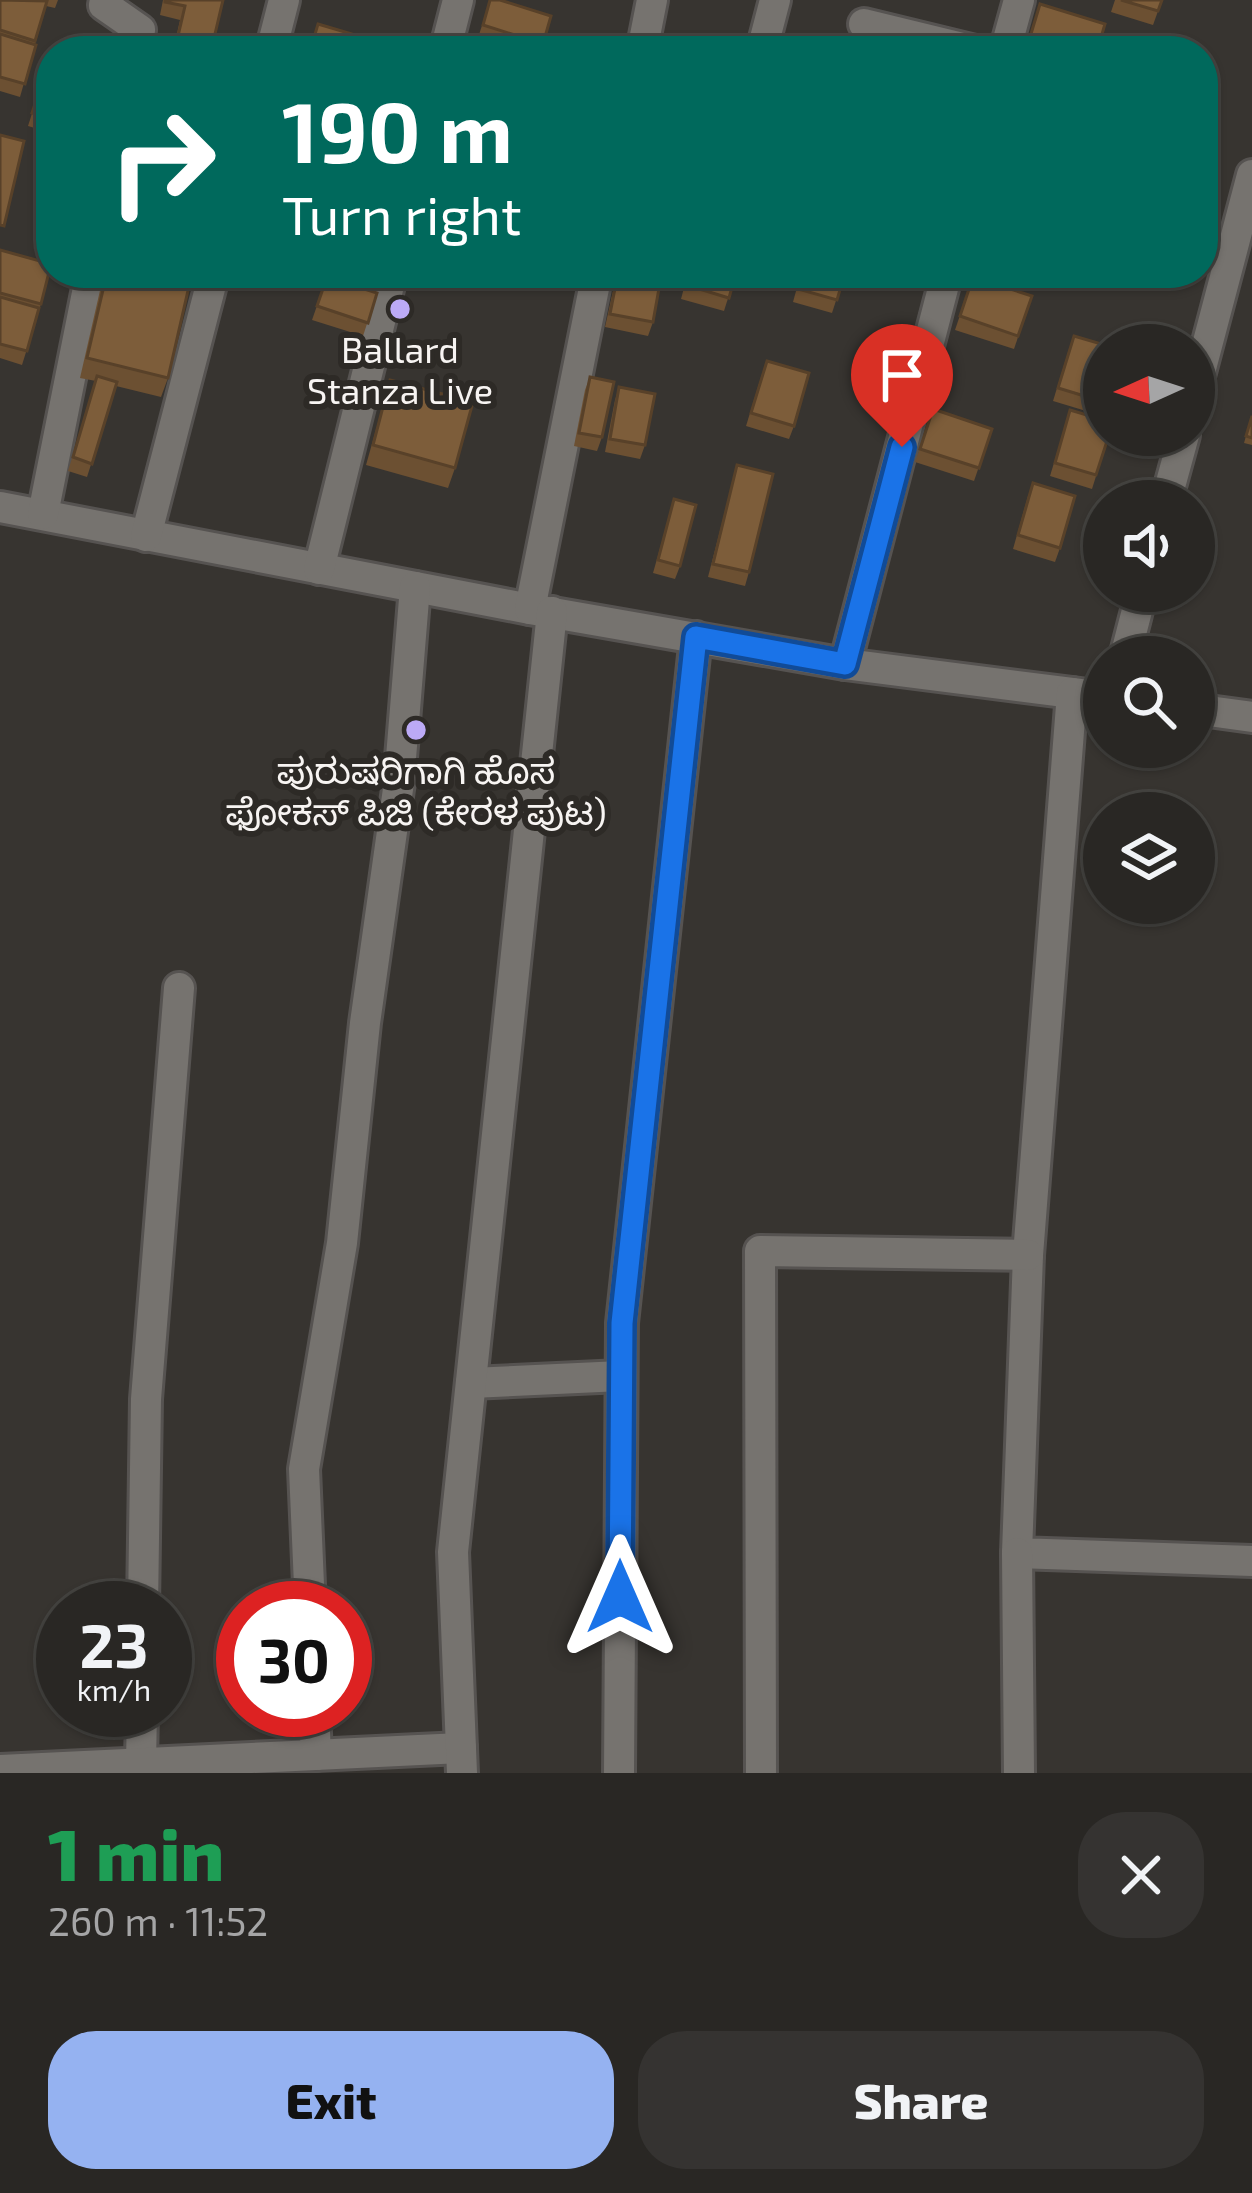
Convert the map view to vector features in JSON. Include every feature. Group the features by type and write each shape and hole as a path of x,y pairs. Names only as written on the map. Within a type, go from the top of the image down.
{"street":[{"path":"105,0 104,5 140,30 139,36"},
{"path":"275,36 284,0"},
{"path":"449,36 458,0"},
{"path":"645,36 652,0"},
{"path":"766,36 775,0"},
{"path":"1010,36 1019,0"},
{"path":"864,24 913,36"},
{"path":"1213,324 1252,175"},
{"path":"43,514 88,288"},
{"path":"146,536 210,288"},
{"path":"319,569 388,288"},
{"path":"0,1770 316,1755 461,1761 453,1552 541,610 595,288"},
{"path":"845,664 943,288"},
{"path":"0,507 845,664 1083,694"},
{"path":"309,1581 304,1468 342,1243 364,1023 399,782 415,587"},
{"path":"619,1773 622,1323 696,637"},
{"path":"1019,1773 1017,1552 1028,1255 1072,693"},
{"path":"1215,712 1252,717"},
{"path":"143,1581 146,1399 179,988"},
{"path":"761,1773 760,1251 1028,1255"},
{"path":"471,1383 621,1376"},
{"path":"1017,1552 1252,1561"},
{"path":"141,1737 141,1763"},
{"path":"315,1737 316,1755"}],"building":[{"path":"0,0 47,1 35,41 0,30"},
{"path":"223,0 215,36 178,36 185,6 165,2"},
{"path":"490,0 551,16 545,36 518,36 483,25"},
{"path":"1121,0 1162,0 1158,11"},
{"path":"1040,4 1105,24 1101,36 1030,36"},
{"path":"318,24 359,36 314,36"},
{"path":"0,34 36,45 25,84 0,77"},
{"path":"0,135 24,141 4,226 0,225"},
{"path":"0,250 36,260 36,288 45,288 41,304 0,293"},
{"path":"103,288 189,288 168,378 87,358"},
{"path":"323,288 377,293 368,323 317,306"},
{"path":"615,288 659,288 653,322 610,314"},
{"path":"696,288 732,288 729,298"},
{"path":"798,288 841,288 837,300"},
{"path":"969,288 1007,288 1032,296 1018,336 960,316"},
{"path":"0,297 39,308 27,351 0,344"},
{"path":"1074,336 1083,339 1083,396 1058,388"},
{"path":"767,361 809,373 794,426 751,413"},
{"path":"97,376 117,382 92,464 73,457"},
{"path":"590,377 614,382 602,437 579,433"},
{"path":"390,380 473,402 455,468 373,445"},
{"path":"619,387 655,394 645,445 610,439"},
{"path":"933,409 992,429 979,468 920,449"},
{"path":"1070,410 1083,414 1083,456 1102,456 1096,475 1055,463"},
{"path":"737,465 773,474 749,572 713,564"},
{"path":"1033,483 1075,496 1060,548 1018,535"},
{"path":"674,499 696,505 680,566 658,560"}],"place":[{"name":"Ballard Stanza Live","path":"400,309"},
{"name":"ಪುರುಷರಿಗಾಗಿ ಹೊಸ ಫೋಕಸ್ ಪಿಜಿ (ಕೇರಳ ಪುಟ)","path":"416,730"}],"route":[{"path":"620,1597 622,1323 696,637 845,664 902,447"}]}
